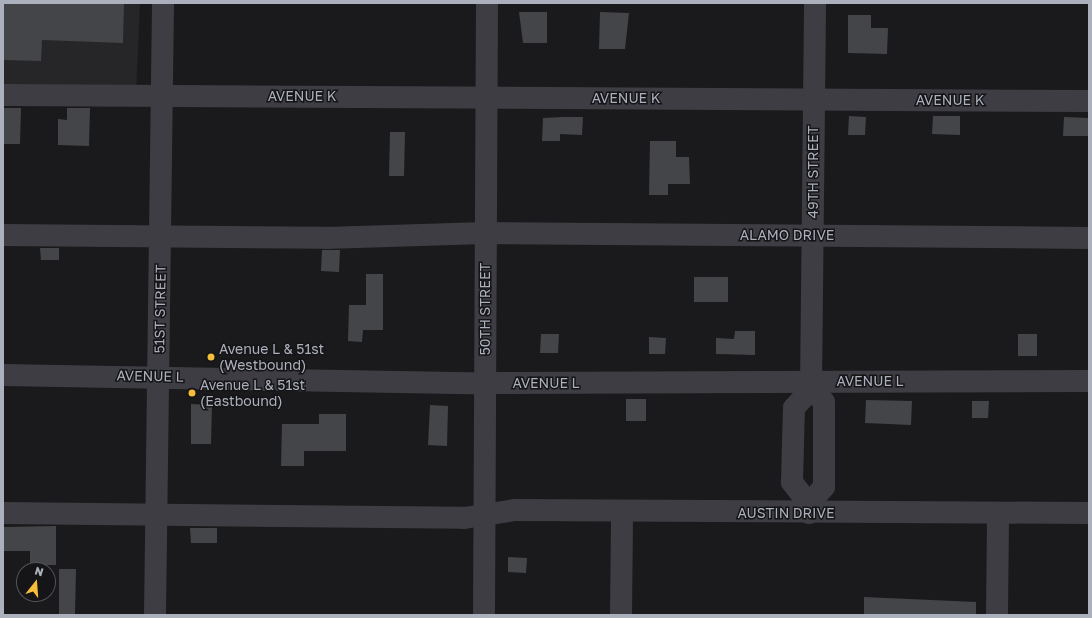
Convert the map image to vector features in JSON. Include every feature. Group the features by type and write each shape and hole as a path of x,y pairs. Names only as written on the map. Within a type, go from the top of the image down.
{"street":[{"name":"51ST STREET","path":"156,615 156,514 162,236 163,3"},
{"name":"50TH STREET","path":"484,615 487,3"},
{"name":"49TH STREET","path":"811,385 815,3"},
{"name":"AVENUE K","path":"3,95 1089,100"},
{"name":"ALAMO DRIVE","path":"3,235 340,238 485,233 1089,238"},
{"name":"AVENUE L","path":"3,375 159,376 485,384 811,385 1089,381"},
{"path":"811,385 824,402 824,487 809,509 792,482 794,408 811,385"},
{"name":"AUSTIN DRIVE","path":"3,513 464,518 484,513 809,509 1089,514"},
{"path":"621,615 622,511"},
{"path":"997,615 998,513"}],"shaded area":[{"path":"3,3 140,3 136,94 3,94"}],"building":[{"path":"3,3 124,3 123,43 42,40 41,61 3,60"},
{"path":"519,12 547,12 547,43 523,43"},
{"path":"600,12 629,13 625,49 599,49"},
{"path":"848,15 871,15 871,28 888,28 887,54 848,53"},
{"path":"3,108 21,108 20,144 3,144"},
{"path":"67,108 90,108 89,146 58,145 58,119 67,120"},
{"path":"849,116 866,117 865,135 848,135"},
{"path":"933,116 960,116 960,135 932,134"},
{"path":"583,117 582,135 560,134 560,141 542,141 543,118"},
{"path":"1064,117 1089,118 1089,136 1063,136"},
{"path":"390,132 405,132 404,176 389,176"},
{"path":"650,141 676,141 676,157 689,157 690,184 668,184 668,195 649,195"},
{"path":"40,248 59,248 59,260 41,260"},
{"path":"322,250 340,250 339,272 321,271"},
{"path":"366,274 383,274 383,330 363,330 362,342 348,341 349,305 366,305"},
{"path":"694,277 728,277 728,302 694,302"},
{"path":"735,331 755,331 755,355 716,354 716,338 734,339"},
{"path":"541,334 559,334 558,353 540,353"},
{"path":"1018,334 1037,334 1037,356 1018,356"},
{"path":"649,337 666,338 665,354 649,354"},
{"path":"626,399 646,399 646,421 626,421"},
{"path":"866,400 912,401 911,425 865,423"},
{"path":"972,401 989,401 988,418 972,418"},
{"path":"191,404 212,405 211,444 191,444"},
{"path":"430,405 448,406 447,446 428,445"},
{"path":"319,414 346,414 346,451 304,451 304,466 281,466 282,424 319,424"},
{"path":"56,526 56,562 30,562 30,551 3,551 3,527"},
{"path":"190,528 217,528 217,543 191,543"},
{"path":"508,557 527,558 526,573 508,572"},
{"path":"59,569 76,569 75,615 59,615"},
{"path":"864,597 976,602 976,615 864,615"}],"place":[{"name":"Avenue L & 51st (Westbound)","path":"211,357"},
{"name":"Avenue L & 51st (Eastbound)","path":"192,393"}]}
